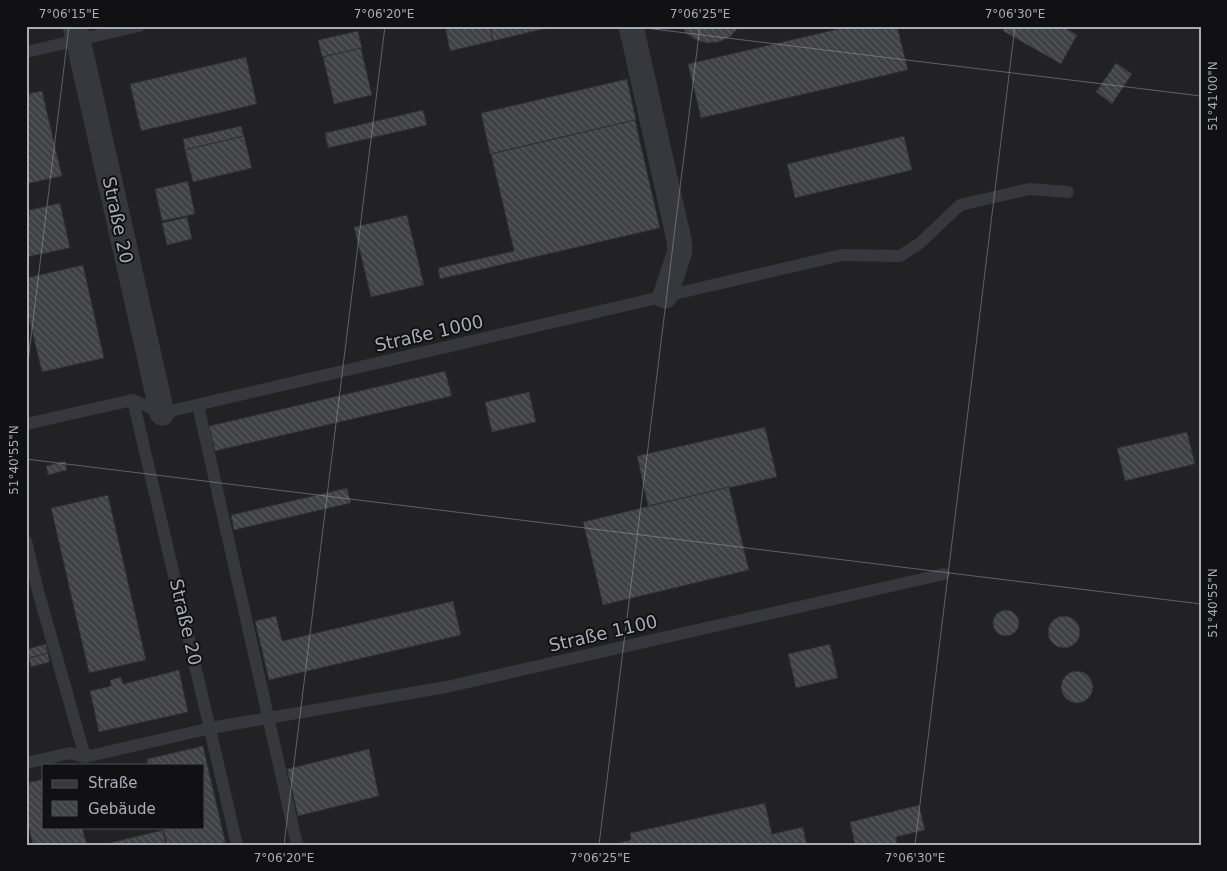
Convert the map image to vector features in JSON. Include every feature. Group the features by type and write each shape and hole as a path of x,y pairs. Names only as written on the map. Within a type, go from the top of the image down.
{"street":[{"path":"631,26 680,240 680,251 665,296"},
{"name":"Straße 20","path":"77,33 162,413"}],"lane":[{"path":"26,52 77,33 139,26"},
{"name":"Straße 1000","path":"162,413 842,255 900,256 920,243 960,205 1030,190 1068,192"},
{"path":"26,424 133,400 162,413"},
{"name":"Straße 20","path":"133,400 237,845"},
{"path":"198,405 297,845"},
{"path":"26,541 85,757"},
{"name":"Straße 1100","path":"26,763 70,753 85,757 211,728 446,687 944,574"}],"shaded area":[{"path":"26,26 1201,26 1201,845 26,845"}],"building":[{"path":"445,26 490,26 493,41 450,51"},
{"path":"490,26 556,26 493,41"},
{"path":"681,26 740,26 730,37 719,42 707,43 696,40 686,33"},
{"path":"851,26 897,26 908,70 701,118 688,64"},
{"path":"1005,26 1062,26 1077,35 1061,64 1003,31"},
{"path":"358,31 362,48 322,57 318,40"},
{"path":"361,48 372,95 334,104 323,57"},
{"path":"246,57 257,104 141,131 130,84"},
{"path":"1116,63 1132,74 1112,104 1096,92"},
{"path":"627,79 636,120 490,154 481,113"},
{"path":"42,91 62,176 26,184 26,94"},
{"path":"423,110 427,125 328,148 325,133"},
{"path":"635,120 660,228 440,279 438,268 514,251 491,154"},
{"path":"241,126 244,136 185,150 183,139"},
{"path":"244,136 252,168 193,182 185,150"},
{"path":"904,136 912,170 795,198 787,164"},
{"path":"188,181 195,214 162,221 155,189"},
{"path":"60,203 70,248 26,257 26,211"},
{"path":"407,215 424,285 371,297 354,227"},
{"path":"187,217 192,239 167,245 162,223"},
{"path":"83,265 104,358 42,372 26,306 26,278"},
{"path":"445,371 452,396 215,451 209,426"},
{"path":"529,392 536,422 492,432 485,402"},
{"path":"765,427 777,477 648,506 637,456"},
{"path":"1187,432 1195,464 1125,481 1117,448"},
{"path":"65,461 67,470 48,475 46,466"},
{"path":"729,487 749,570 603,605 583,522"},
{"path":"347,488 351,503 234,530 231,515"},
{"path":"108,495 146,660 89,673 51,508"},
{"path":"453,601 461,635 269,680 255,621 276,616 282,641"},
{"path":"1006,610 1015,614 1019,623 1015,632 1006,636 997,632 993,623 997,614"},
{"path":"1064,616 1070,617 1075,621 1079,626 1079,638 1075,643 1070,647 1064,648 1058,647 1053,643 1049,638 1048,632 1049,626 1053,621 1058,617"},
{"path":"46,644 48,653 29,658 27,649"},
{"path":"830,644 838,678 796,688 788,654"},
{"path":"48,653 50,662 31,667 29,658"},
{"path":"179,670 188,712 99,732 90,691 111,686 110,680 121,677 123,684"},
{"path":"1077,671 1083,672 1088,676 1092,681 1092,693 1088,698 1083,702 1077,703 1071,702 1066,698 1062,693 1061,687 1062,681 1066,676 1071,672"},
{"path":"203,746 226,845 167,845 163,828 205,828 205,764 148,764 147,759"},
{"path":"369,749 379,796 298,816 287,769"},
{"path":"42,779 42,828 82,828 87,845 33,845 26,816 26,783"},
{"path":"765,803 772,834 803,827 807,845 610,845 631,840 630,833"},
{"path":"919,805 925,830 896,837 897,843 891,845 855,845 850,822"},
{"path":"163,830 166,845 101,845"}]}
